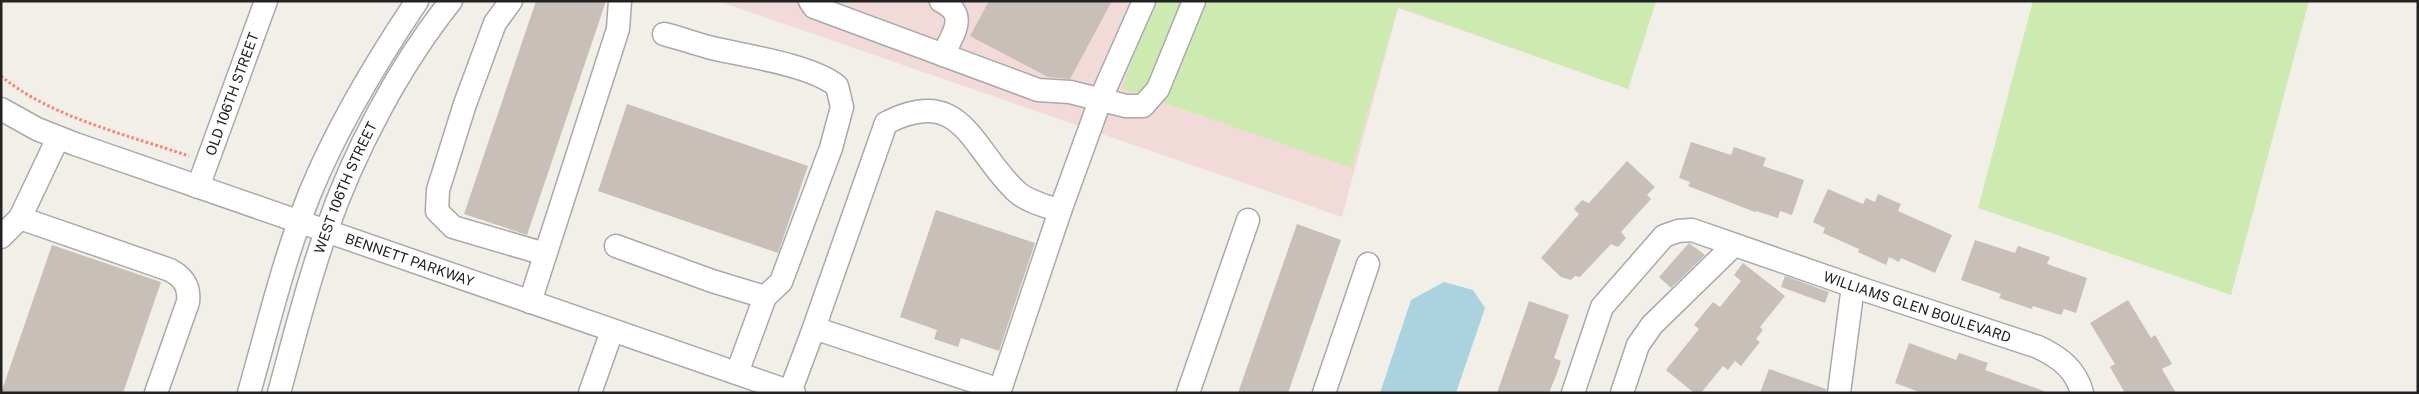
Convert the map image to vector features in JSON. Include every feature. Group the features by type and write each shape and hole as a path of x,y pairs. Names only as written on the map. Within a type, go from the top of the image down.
{"street":[{"name":"OLD 106TH STREET","path":"198,187 266,1"},
{"name":"WEST 106TH STREET","path":"249,393 299,222 325,159 359,91 417,1"},
{"name":"WEST 106TH STREET","path":"279,393 326,232 351,171 378,116 422,43 452,1"},
{"path":"511,1 495,23 465,104 438,190 437,211 453,227 546,254"},
{"path":"530,302 618,29 620,1"},
{"path":"810,1 814,7 1038,90 1070,92 1101,98 1126,106 1143,106 1158,89 1194,1"},
{"path":"941,1 950,6 956,13 958,21 943,55"},
{"path":"814,328 1000,390 1060,211 1101,98 1144,1"},
{"path":"664,34 712,48 780,63 820,76 837,86 842,106 831,148 781,282 765,297 737,373"},
{"name":"BENNETT PARKWAY","path":"1,109 58,138 792,392"},
{"path":"792,392 886,123 902,114 920,110 942,112 960,121 1019,194 1060,211"},
{"path":"1,237 20,218 58,138"},
{"path":"20,218 170,270 184,281 189,295 188,302 156,393"},
{"path":"1188,393 1248,220"},
{"name":"WILLIAMS GLEN BOULEVARD","path":"1573,393 1602,307 1664,236 1678,231 1692,230 2038,347 2056,355 2069,367 2080,383 2082,393"},
{"path":"1622,393 1638,345 1652,325 1734,245"},
{"path":"616,246 712,281 765,297"},
{"path":"1324,393 1368,264"},
{"path":"1839,393 1853,286"},
{"path":"590,393 612,331"}],"path":[{"path":"1,76 15,88 54,109 192,157"}],"shaded area":[{"path":"718,1 1656,1 1628,89 1398,8 1342,217"}],"green space":[{"path":"1152,1 1656,1 1628,89 1398,7 1352,168 1122,88"},
{"path":"2033,1 2309,1 2231,295 1978,208"}],"water":[{"path":"1444,282 1473,290 1485,308 1456,393 1380,393 1411,300"}],"building":[{"path":"536,1 606,1 527,235 464,214"},
{"path":"989,1 1112,1 1070,79 1048,77 970,36"},
{"path":"627,104 808,166 778,253 598,191"},
{"path":"1691,142 1731,155 1734,147 1766,158 1763,166 1804,180 1792,215 1780,211 1778,218 1755,212 1688,186 1690,182 1679,178"},
{"path":"1627,161 1655,187 1647,195 1651,199 1621,232 1626,238 1618,247 1611,244 1580,277 1575,276 1571,280 1561,277 1541,258 1579,214 1574,209 1582,200 1589,203"},
{"path":"1828,189 1863,204 1866,198 1875,202 1878,194 1901,204 1898,211 1952,235 1935,273 1901,258 1899,262 1889,257 1886,265 1858,252 1859,249 1823,233 1825,228 1813,222"},
{"path":"936,210 1035,243 999,351 961,338 958,347 934,339 937,330 900,317"},
{"path":"1297,224 1341,240 1288,393 1238,393"},
{"path":"1975,240 2015,253 2018,246 2050,257 2047,264 2087,278 2076,313 2064,309 2061,315 2033,306 2032,309 1999,298 2001,294 1961,280"},
{"path":"1689,243 1705,255 1671,288 1659,277"},
{"path":"52,245 161,282 123,393 1,393"},
{"path":"1743,263 1785,296 1760,327 1763,330 1756,339 1760,342 1741,366 1735,361 1728,370 1723,366 1701,393 1694,393 1666,370 1699,329 1694,325 1713,302 1720,307 1741,281 1734,275"},
{"path":"1785,276 1829,292 1825,303 1781,287"},
{"path":"2128,300 2151,338 2155,335 2172,364 2162,369 2176,393 2125,393 2110,367 2115,364 2090,323"},
{"path":"1529,301 1569,315 1554,358 1561,361 1557,373 1549,393 1497,393"},
{"path":"1909,343 1956,360 1959,353 1988,363 1985,370 2044,391 2044,393 1922,393 1895,383"},
{"path":"1769,369 1826,389 1826,393 1760,393"}]}
